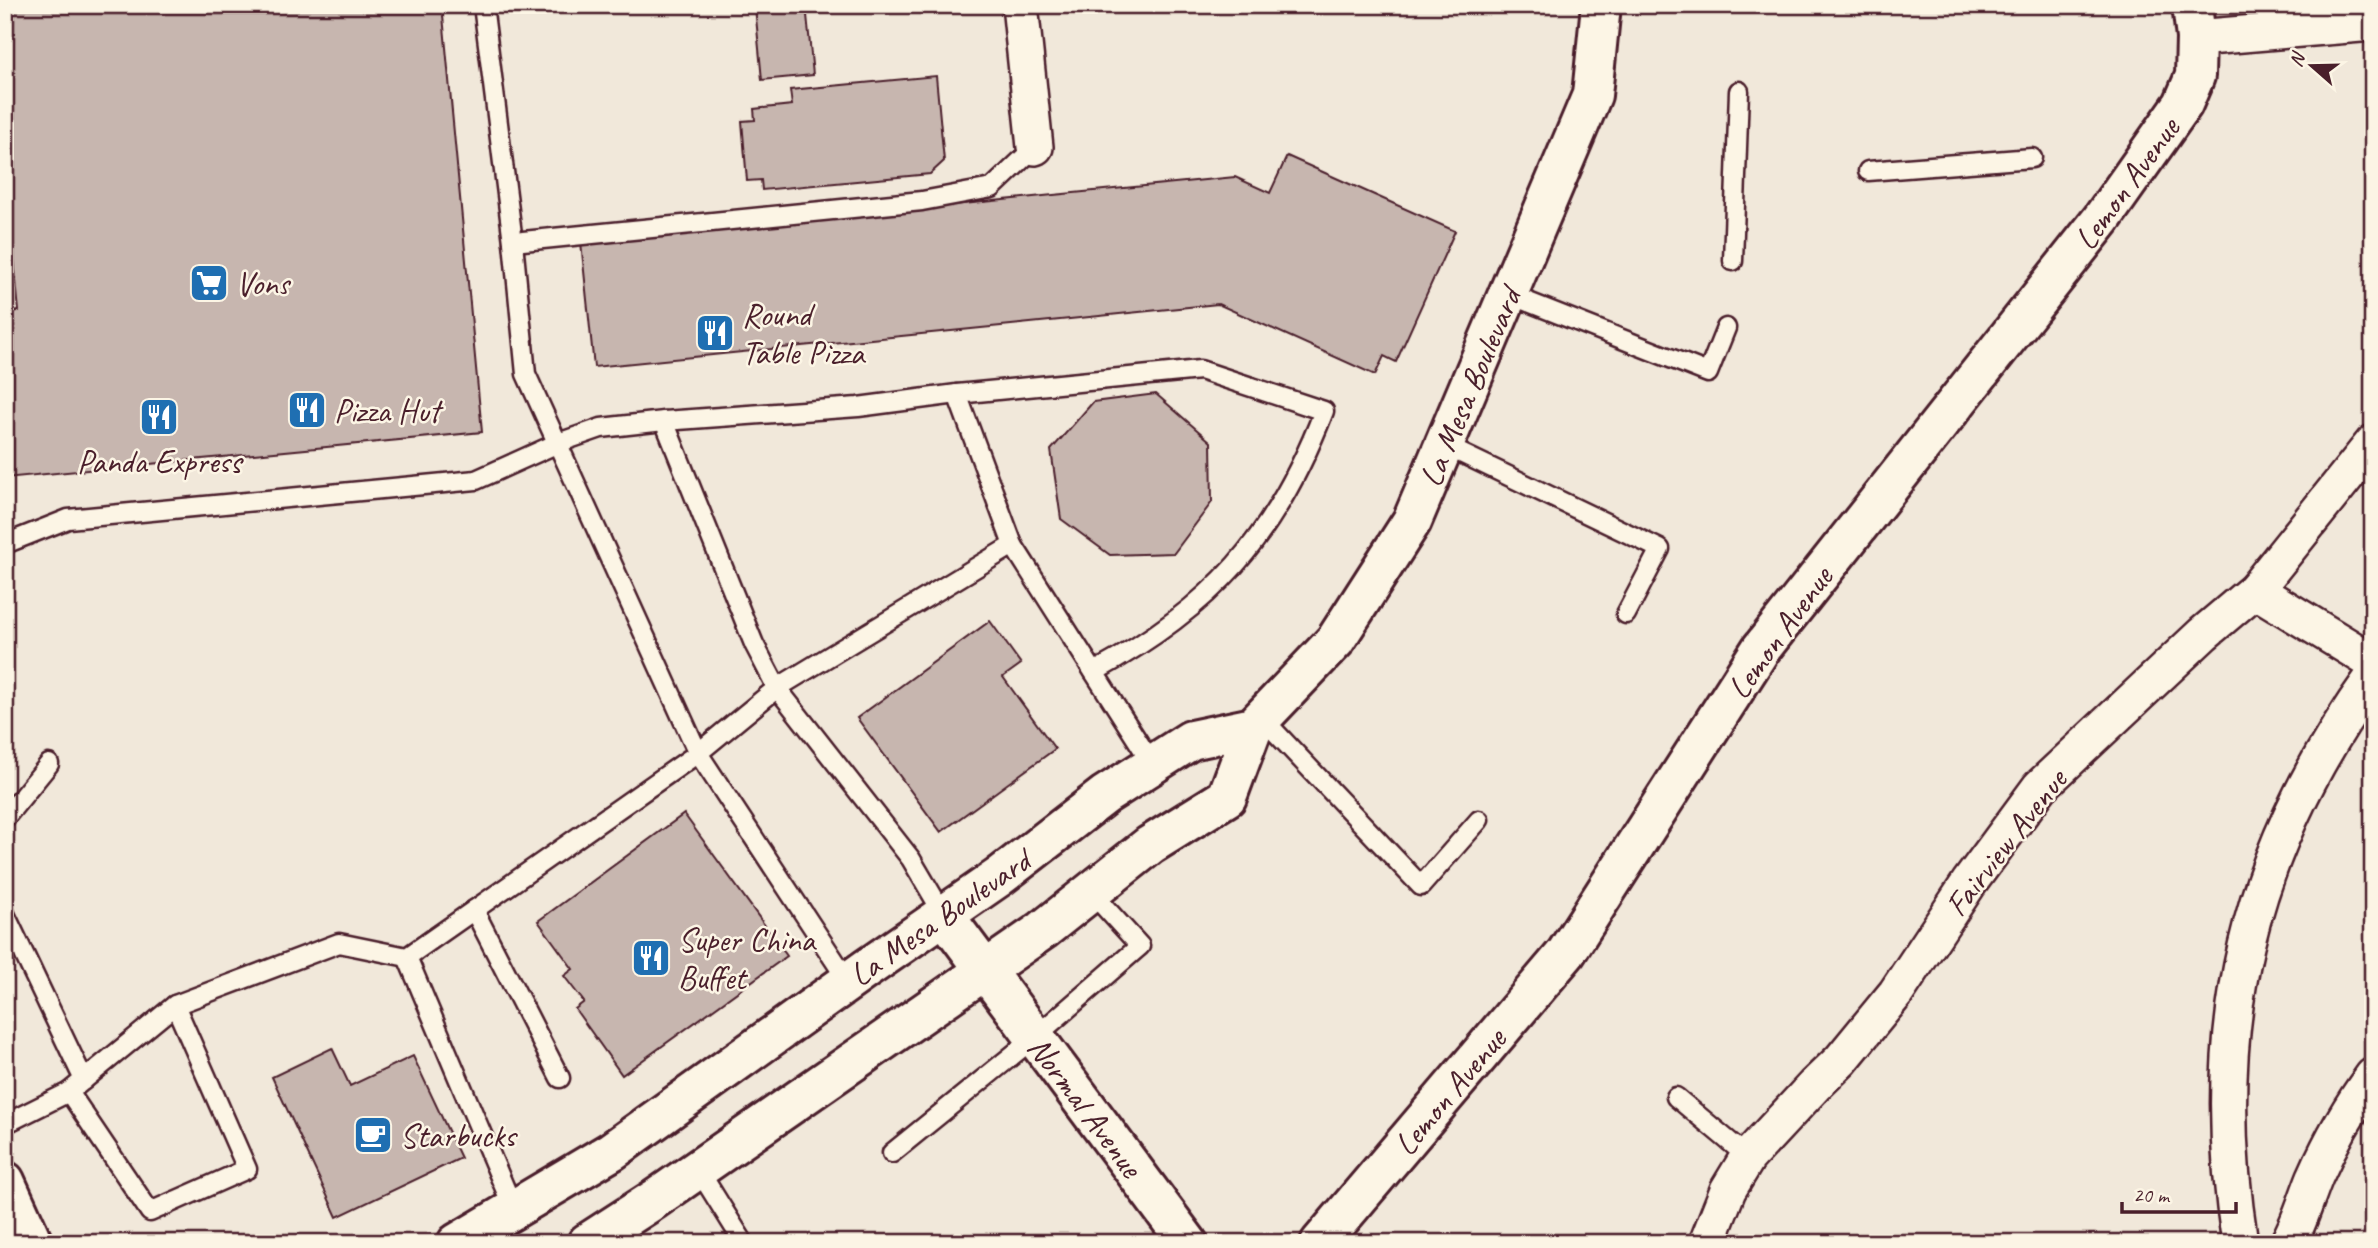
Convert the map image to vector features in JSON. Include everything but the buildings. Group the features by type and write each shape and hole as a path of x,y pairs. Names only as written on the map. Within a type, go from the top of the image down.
{"main road":[{"name":"La Mesa Boulevard","path":"587,1243 1044,930 1150,845 1227,797 1257,722 1335,640 1412,521 1592,95 1601,5"},
{"name":"Lemon Avenue","path":"1320,1243 1566,953 1761,649 2102,220 2183,104 2195,76 2194,22"},
{"name":"La Mesa Boulevard","path":"457,1243 612,1151 848,981 999,877 1105,795 1191,740 1257,722"},
{"name":"Normal Avenue","path":"944,915 1188,1243"},
{"path":"5,1181 33,1243"}],"street":[{"path":"1020,5 1035,147"},
{"path":"2194,22 2373,23"},
{"name":"Fairview Avenue","path":"1707,1243 1728,1190 1748,1157 1842,1060 1896,993 1969,883 2040,787 2203,634 2255,590 2373,443"},
{"path":"2255,590 2373,662"},
{"path":"2240,1243 2229,1151 2227,1082 2232,1017 2243,955 2260,892 2282,832 2310,774 2343,719 2373,677"},
{"path":"2288,1243 2336,1134 2373,1076"}],"lane":[{"path":"483,5 513,242 526,374 698,752 848,981"},
{"path":"1733,261 1739,91"},
{"path":"513,242 922,201 992,188 1035,147"},
{"path":"1868,171 2032,158"},
{"path":"1508,294 1708,373 1726,328"},
{"path":"5,544 68,519 476,480 558,443 601,428 664,421 858,407 957,394 1200,370 1324,411 1291,487 1245,555 1180,619 1138,648 1094,672"},
{"path":"957,394 1013,545 1153,765"},
{"path":"664,421 754,645 777,688 911,859 944,915"},
{"path":"1444,445 1660,549 1626,614"},
{"path":"5,1124 69,1092 175,1005 339,943 407,957 698,752 777,688 1013,545"},
{"path":"1257,722 1421,886 1479,820"},
{"path":"5,818 49,764"},
{"path":"892,1153 1035,1037 1140,946 1091,892"},
{"path":"474,910 561,1078"},
{"path":"5,914 84,1080"},
{"path":"407,957 514,1210"},
{"path":"69,1092 150,1212 247,1169 175,1005"},
{"path":"1676,1097 1748,1157"},
{"path":"698,1168 744,1243"}],"place":[{"name":"Vons","path":"209,283"},
{"name":"Round Table Pizza","path":"715,333"},
{"name":"Pizza Hut","path":"307,410"},
{"name":"Panda Express","path":"159,417"},
{"name":"Super China Buffet","path":"651,958"},
{"name":"Starbucks","path":"373,1135"}]}
